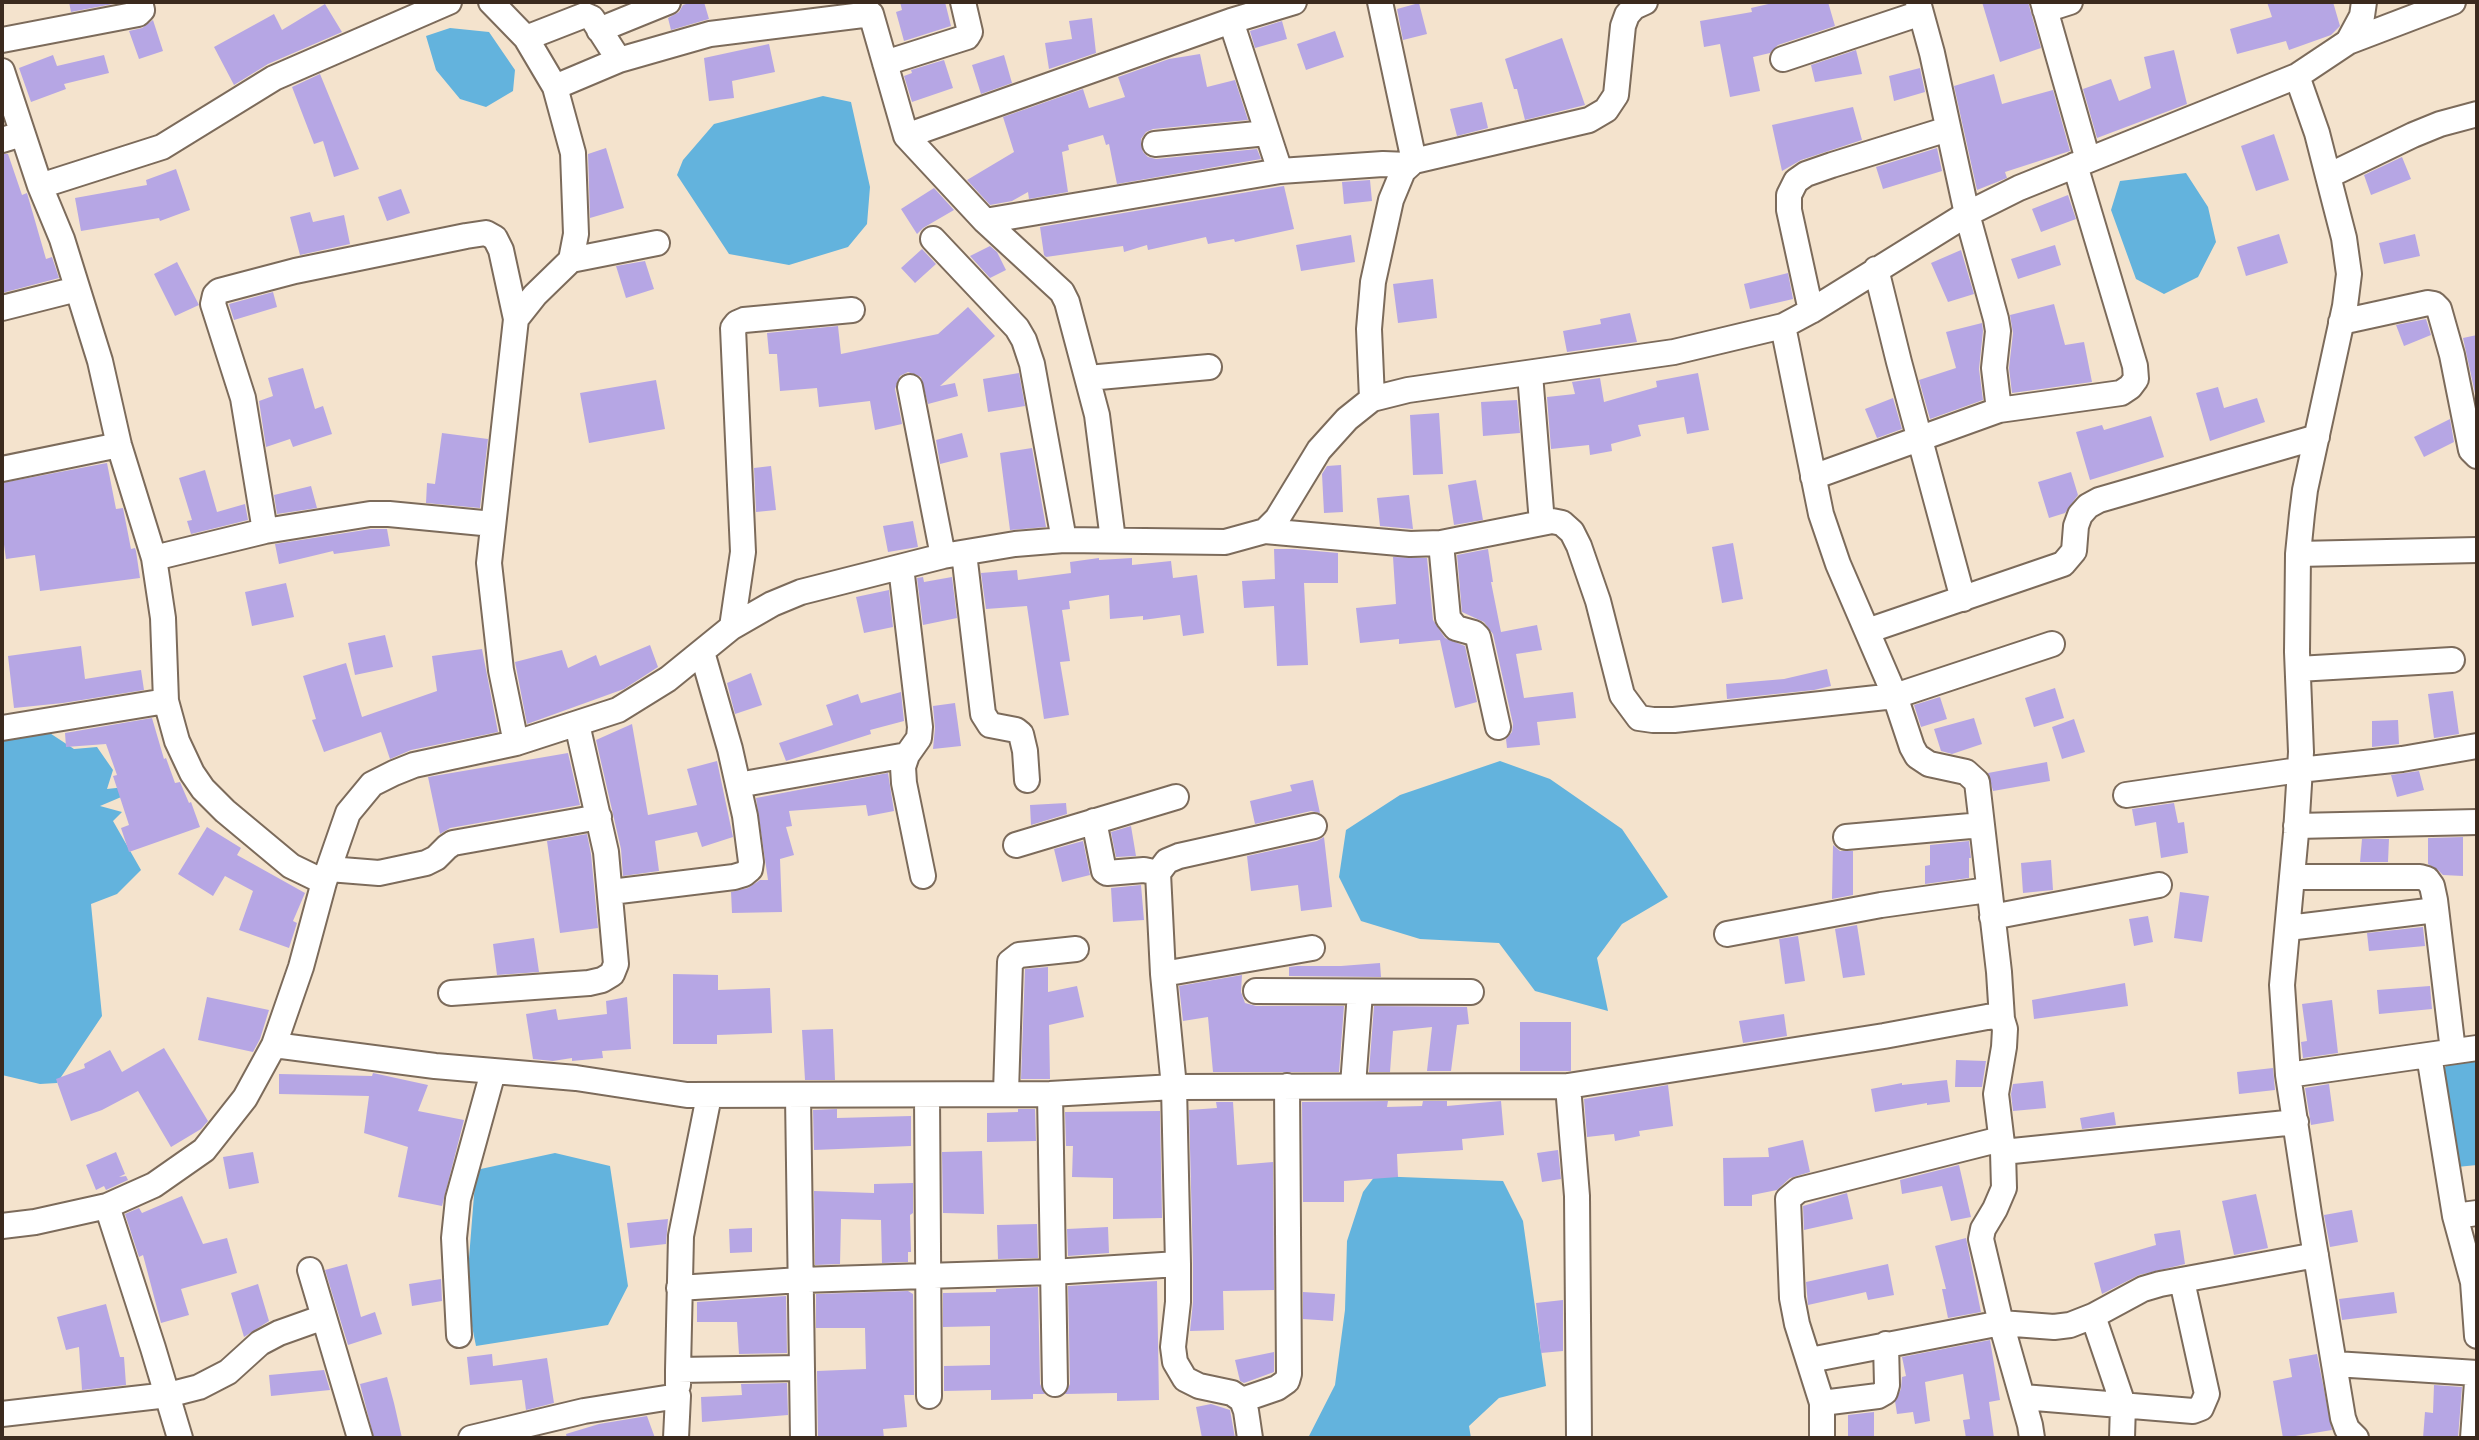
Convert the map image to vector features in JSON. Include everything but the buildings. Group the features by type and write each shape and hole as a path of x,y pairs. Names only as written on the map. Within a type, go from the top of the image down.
{"street":[{"path":"2,40 138,14 142,10 140,2"},
{"path":"40,186 162,147 274,78 449,2"},
{"path":"491,2 526,38 555,87 573,153 576,234 571,260"},
{"path":"600,30 668,2"},
{"path":"885,63 967,37 970,32 963,2"},
{"path":"906,136 1231,21 1294,2"},
{"path":"1380,2 1411,163"},
{"path":"985,221 1280,171 1411,163 1589,120 1606,110 1616,95 1623,26 1634,7 1645,2"},
{"path":"1813,477 1998,410 2121,393 2136,379 2135,366 2044,6 2070,2"},
{"path":"2348,42 2362,16 2364,2"},
{"path":"1265,531 1277,519 1319,450 1347,419 1371,399 1408,390 1674,352 1783,326 1967,214 2020,188 2297,76 2348,42 2453,2"},
{"path":"1783,59 1919,7 1967,214 1996,319 1998,331 1994,368 1998,410"},
{"path":"555,87 619,60 710,34 871,13 906,136 985,221 1062,292 1072,315 1097,415 1114,540"},
{"path":"526,38 585,15 592,18 619,60"},
{"path":"1231,21 1280,171"},
{"path":"2,71 12,137 40,186 62,239 100,361 119,445 154,558 163,618 166,701 177,741 203,789 250,835 291,866 326,875 387,872 426,863 453,843 599,817"},
{"path":"2297,76 2317,133 2344,238 2349,274 2305,490 2298,554 2300,770 2282,985 2288,1075 2343,1418 2350,1435"},
{"path":"2328,176 2413,135 2477,114"},
{"path":"1811,311 1789,210 1788,195 1796,181 1832,164 1948,129"},
{"path":"1155,144 1267,133"},
{"path":"1371,399 1369,329 1373,282 1391,200 1402,171 1411,163"},
{"path":"265,531 243,398 213,298 219,291 295,271 486,233 495,238 516,320 489,563 501,670 516,743"},
{"path":"933,239 1017,328 1024,340 1032,364 1064,540"},
{"path":"516,320 535,295 571,260 657,243"},
{"path":"1876,269 1963,599"},
{"path":"2,308 78,289"},
{"path":"2341,322 2428,303 2439,309 2452,355 2471,450 2477,456"},
{"path":"732,628 743,552 733,328 744,320 852,310"},
{"path":"1783,326 1821,514 1838,564 1895,696 1912,747 1917,756 1929,764 1966,772 1977,782 2005,1029 1996,1094 2004,1188 1996,1209 1983,1229 1981,1239 2032,1438"},
{"path":"1088,378 1209,367"},
{"path":"1530,374 1542,523"},
{"path":"910,387 954,554 983,714 990,725 1016,730 1021,734 1027,780"},
{"path":"1867,631 2063,564 2074,551 2076,526 2080,515 2088,506 2099,500 2317,436"},
{"path":"2,469 119,445"},
{"path":"154,558 265,531 370,514 493,524"},
{"path":"2,1226 35,1222 107,1206 155,1185 204,1150 245,1098 274,1045 301,967 326,875 348,813 372,784 414,765 516,743 618,710 635,701 732,628 772,604 801,592 954,554 1015,544 1064,540 1225,542 1265,531 1373,542 1441,543 1552,521 1562,523 1572,532 1579,546 1598,601 1622,695 1639,718 1674,720 1895,696 2052,644"},
{"path":"1441,543 1448,618 1456,628 1474,633 1478,637 1498,726"},
{"path":"2298,554 2477,550"},
{"path":"901,566 920,727 919,738 907,755 903,767 904,783 923,876"},
{"path":"611,892 744,874 750,869 738,785 720,710 702,652"},
{"path":"2298,669 2452,660"},
{"path":"2,728 166,701"},
{"path":"451,993 602,980 612,974 616,964 611,892 599,817 577,724"},
{"path":"2126,795 2300,770 2402,759 2477,746"},
{"path":"738,785 907,755"},
{"path":"1016,845 1177,797"},
{"path":"1094,821 1104,871 1144,870 1158,873"},
{"path":"2296,826 2477,822"},
{"path":"1846,837 1982,825"},
{"path":"1250,1438 1242,1400 1232,1393 1199,1386 1185,1379 1175,1362 1172,1347 1178,1302 1174,1087 1163,975 1158,873 1167,861 1179,856 1314,826"},
{"path":"2292,877 2420,877 2427,879 2432,886 2436,910 2441,1053 2466,1215 2477,1336"},
{"path":"1992,916 2159,885"},
{"path":"1727,934 1881,905 1988,890"},
{"path":"2288,928 2436,910"},
{"path":"1163,975 1312,948"},
{"path":"1006,1093 1010,962 1019,955 1076,949"},
{"path":"1256,991 1471,992"},
{"path":"1353,1085 1360,993"},
{"path":"274,1045 493,1072 576,1078 687,1096 927,1096 1050,1094 1174,1087 1568,1086 1987,1017 1997,1016 2002,1019"},
{"path":"2288,1075 2477,1048"},
{"path":"458,1335 454,1238 458,1199 493,1072"},
{"path":"1242,1400 1283,1385 1289,1374 1287,1086"},
{"path":"1568,1086 1577,1196 1579,1438"},
{"path":"1050,1094 1055,1384"},
{"path":"676,1438 681,1236 709,1096"},
{"path":"798,1096 803,1438"},
{"path":"927,1096 929,1396"},
{"path":"1822,1438 1822,1403 1797,1324 1792,1298 1788,1199 1792,1194 2002,1145 2296,1122"},
{"path":"107,1206 180,1438"},
{"path":"1810,1360 2001,1323 2054,1327 2070,1325 2093,1316 2143,1289 2316,1255"},
{"path":"679,1288 800,1280 1178,1265"},
{"path":"310,1270 360,1438"},
{"path":"2023,1397 2193,1411 2201,1408 2207,1394 2182,1281"},
{"path":"2093,1316 2123,1404 2122,1438"},
{"path":"2,1414 168,1395 199,1387 228,1372 260,1343 279,1333 324,1317"},
{"path":"1822,1403 1878,1396 1885,1392 1886,1344"},
{"path":"2335,1364 2477,1373"},
{"path":"678,1370 800,1368"},
{"path":"2473,1438 2477,1382"},
{"path":"471,1438 584,1411 678,1396"}],"water":[{"path":"450,28 489,32 515,70 513,91 486,107 460,99 436,70 426,36"},
{"path":"823,96 851,102 870,187 867,224 848,247 789,265 729,254 677,175 683,160 714,124"},
{"path":"2186,173 2208,207 2216,242 2198,277 2164,294 2136,279 2111,210 2120,181"},
{"path":"33,722 74,749 97,747 113,770 107,789 152,784 100,806 122,812 113,821 141,870 117,894 91,904 102,1016 57,1083 40,1084 2,1075 2,740"},
{"path":"1500,761 1550,779 1622,829 1668,897 1622,924 1597,958 1608,1011 1535,991 1499,943 1420,939 1361,921 1339,877 1346,830 1400,795"},
{"path":"2477,1055 2477,1165 2457,1167 2440,1074 2453,1057"},
{"path":"555,1153 610,1166 628,1286 608,1325 476,1346 466,1296 476,1170"},
{"path":"1375,1176 1503,1181 1523,1221 1546,1386 1499,1398 1469,1426 1471,1438 1308,1438 1335,1385 1345,1310 1347,1241 1363,1192"}]}
